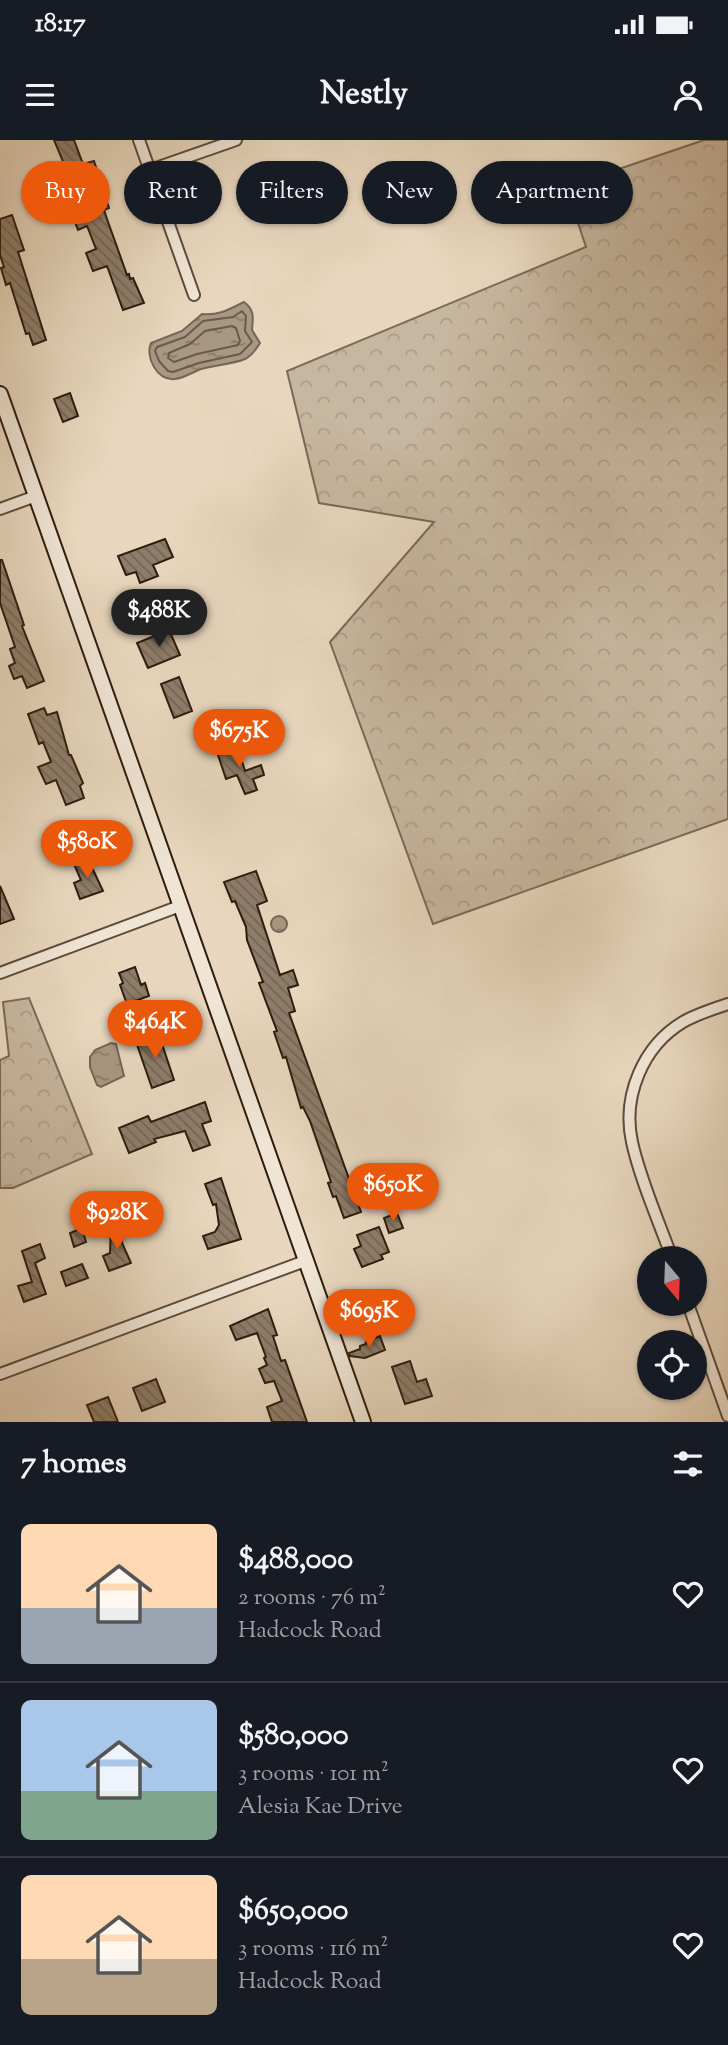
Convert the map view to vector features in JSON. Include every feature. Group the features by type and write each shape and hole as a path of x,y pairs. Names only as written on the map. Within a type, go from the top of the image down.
{"street":[{"path":"139,140 147,161"},
{"path":"176,161 236,140"},
{"path":"169,224 194,295"},
{"path":"0,394 363,1422"},
{"path":"0,509 36,496"},
{"path":"0,974 180,906"},
{"path":"668,1246 634,1152 629,1121 631,1101 643,1065 667,1034 696,1015 728,1004"},
{"path":"0,1374 305,1261"},
{"path":"692,1316 728,1416"}],"green space":[{"path":"704,140 728,140 728,819 433,924 330,642 434,522 319,503 287,371 586,247 578,224 633,224 633,164"},
{"path":"29,998 92,1154 13,1188 0,1188 0,1060 9,1056 3,1002"}],"water":[{"path":"244,302 252,311 252,330 260,343 250,356 175,379 163,376 154,367 150,355 151,343 182,331 202,314 219,313"},
{"path":"279,916 285,918 285,930 279,932 273,930 271,924 273,918"},
{"path":"111,1043 116,1044 124,1076 101,1087 97,1085 90,1067 90,1057 95,1050"}],"building":[{"path":"54,140 74,140 82,161 63,161"},
{"path":"12,215 24,250 18,252 46,340 33,345 29,333 26,334 10,283 6,285 1,268 4,267 0,255 0,219"},
{"path":"76,224 109,224 127,275 129,274 130,279 133,278 144,303 123,310 107,266 93,271 86,253 96,249 87,226 78,230"},
{"path":"70,393 78,416 63,422 54,399"},
{"path":"165,539 173,557 153,565 158,576 140,583 136,572 126,575 118,556"},
{"path":"0,560 44,681 27,688 22,676 14,679 9,666 15,663 10,649 15,647 0,603"},
{"path":"177,603 183,617 161,626 155,613"},
{"path":"169,630 180,655 148,668 137,643"},
{"path":"179,677 192,711 174,718 161,684"},
{"path":"44,708 47,715 57,712 69,755 83,783 80,786 84,798 66,805 56,780 46,784 38,767 51,762 43,742 39,744 28,714"},
{"path":"237,745 245,771 261,765 264,775 253,779 257,790 245,794 237,775 226,779 217,752"},
{"path":"88,859 103,891 80,899 74,883 81,880 74,864"},
{"path":"256,871 267,901 257,905 280,975 293,970 298,985 288,988 295,1011 289,1013 361,1212 344,1218 336,1196 333,1197 328,1183 331,1182 310,1121 303,1107 301,1108 286,1057 283,1058 274,1032 277,1031 259,983 263,982 247,940 246,927 224,882"},
{"path":"0,886 14,919 0,924"},
{"path":"135,967 141,985 145,983 149,996 127,1004 119,973"},
{"path":"158,1032 174,1080 152,1088 135,1039"},
{"path":"205,1102 211,1121 202,1124 210,1145 193,1151 185,1131 154,1139 156,1142 129,1153 119,1128 148,1116 151,1122"},
{"path":"221,1178 241,1239 208,1249 203,1236 215,1232 219,1225 216,1204 213,1205 205,1184"},
{"path":"397,1213 403,1228 389,1233 384,1218"},
{"path":"379,1227 389,1252 381,1255 383,1259 362,1267 354,1249 361,1246 357,1235"},
{"path":"82,1228 86,1242 74,1247 70,1233"},
{"path":"111,1228 123,1228 122,1243 131,1263 109,1271 103,1256 110,1253"},
{"path":"40,1244 45,1258 35,1263 46,1294 24,1302 18,1286 32,1282 22,1251"},
{"path":"82,1264 88,1278 66,1286 61,1272"},
{"path":"268,1309 277,1335 273,1336 281,1361 285,1360 307,1422 272,1422 267,1407 282,1401 274,1381 265,1383 259,1369 267,1365 257,1333 236,1340 230,1326"},
{"path":"380,1336 385,1350 365,1358 350,1356 349,1353"},
{"path":"410,1361 417,1382 426,1379 432,1396 405,1404 392,1367"},
{"path":"156,1379 165,1402 142,1411 133,1388"},
{"path":"108,1397 118,1422 94,1422 87,1405"}]}
